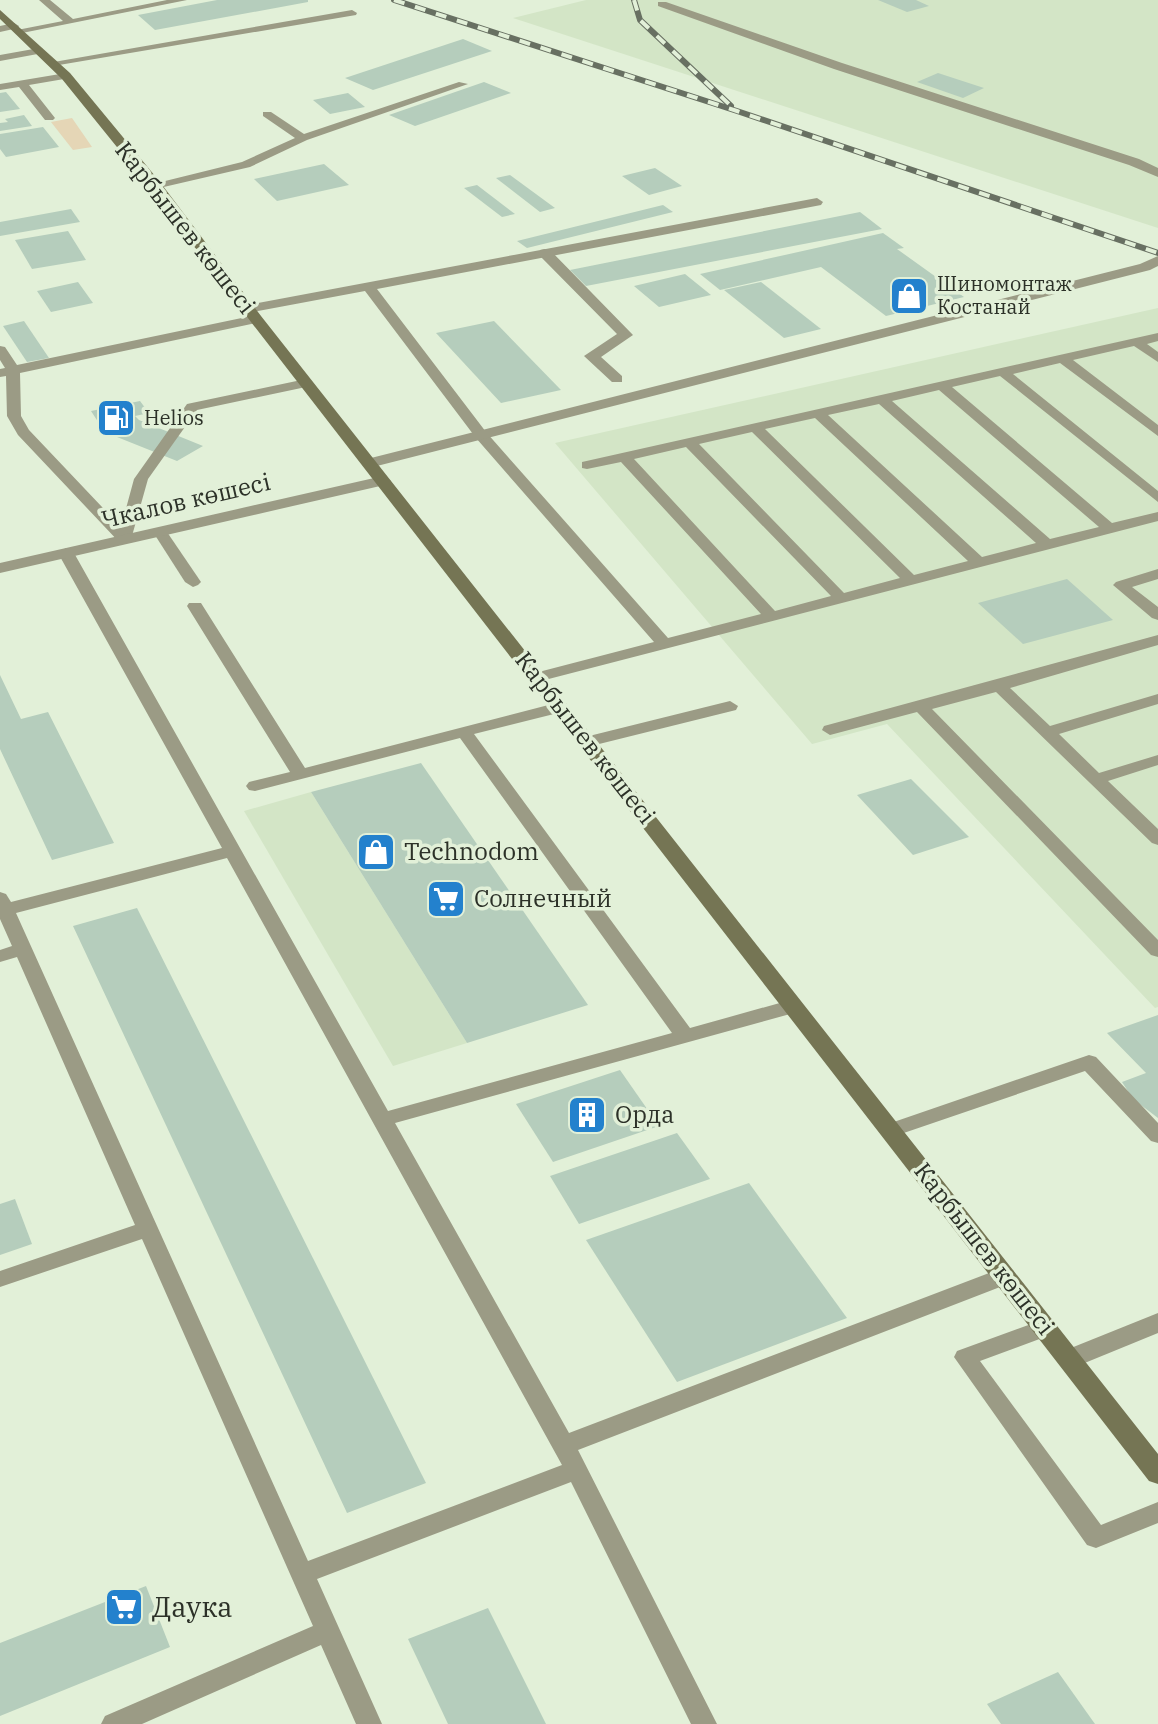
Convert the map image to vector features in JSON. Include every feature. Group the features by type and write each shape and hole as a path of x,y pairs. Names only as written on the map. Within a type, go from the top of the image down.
{"main road":[{"name":"Карбышев көшесі","path":"0,13 12,29 66,76 155,185 252,314 1158,1473"}],"street":[{"path":"662,4 852,71 1134,162 1158,173"},
{"path":"545,253 626,335 591,356 617,379"},
{"path":"369,463 1129,271 1158,260"},
{"name":"Чкалов көшесі","path":"0,568 383,481"},
{"path":"1070,1359 1158,1323"}],"lane":[{"path":"44,0 71,22"},
{"path":"103,0 119,13"},
{"path":"12,29 71,22 182,0"},
{"path":"53,63 352,13"},
{"path":"0,49 36,47"},
{"path":"0,58 36,47"},
{"path":"0,87 66,76"},
{"path":"22,83 49,118"},
{"path":"155,185 246,165 303,138 463,84"},
{"path":"267,114 303,138"},
{"path":"6,371 368,286 817,202"},
{"path":"368,286 481,435 665,644"},
{"path":"587,465 1158,337"},
{"path":"1136,342 1158,358"},
{"path":"0,350 14,416 23,432 125,540"},
{"path":"1063,359 1158,432"},
{"path":"1003,372 1158,498"},
{"path":"125,540 141,479 192,407 306,383"},
{"path":"942,386 1110,529"},
{"path":"882,399 1047,545"},
{"path":"818,413 979,563"},
{"path":"755,427 911,580"},
{"path":"689,442 841,598"},
{"path":"624,457 771,616"},
{"path":"537,677 1158,516"},
{"path":"160,532 193,582"},
{"path":"66,553 564,1445 704,1724"},
{"path":"1158,574 1121,585 1158,615"},
{"path":"195,606 300,774"},
{"path":"830,730 1158,640"},
{"path":"999,686 1155,831"},
{"path":"1047,732 1158,699"},
{"path":"587,742 730,706"},
{"path":"920,706 1158,951"},
{"path":"255,786 560,707"},
{"path":"464,732 685,1036"},
{"path":"1096,779 1158,760"},
{"path":"234,851 3,904 369,1724"},
{"path":"0,956 23,949"},
{"path":"383,1119 794,1006"},
{"path":"892,1130 1089,1062 1158,1136"},
{"path":"0,1279 148,1229"},
{"path":"564,1445 1005,1276"},
{"path":"1045,1328 965,1357 1096,1538 1158,1512"},
{"path":"302,1574 577,1470"},
{"path":"114,1724 327,1631"}],"shaded area":[{"path":"586,0 1158,0 1158,228 513,18"},
{"path":"72,118 92,147 73,150 51,122"},
{"path":"1158,308 1158,1007 1155,1008 887,724 812,744 555,443"},
{"path":"311,792 467,1043 393,1066 244,811"}],"building":[{"path":"217,0 308,2 155,30 138,15"},
{"path":"878,0 916,0 929,6 907,12"},
{"path":"463,39 492,51 373,90 345,78"},
{"path":"938,73 984,88 963,98 917,82"},
{"path":"484,82 511,93 415,126 389,115"},
{"path":"6,92 20,109 0,112 0,93"},
{"path":"348,93 365,107 330,114 313,100"},
{"path":"24,115 32,126 0,131 0,123 8,122 5,119"},
{"path":"43,127 59,147 6,157 0,149 0,134"},
{"path":"324,164 349,185 277,201 254,179"},
{"path":"655,168 682,186 649,195 622,176"},
{"path":"510,175 555,208 540,212 496,178"},
{"path":"477,185 515,214 502,217 464,188"},
{"path":"663,205 673,212 527,248 517,241"},
{"path":"71,209 80,222 0,236 0,222"},
{"path":"860,212 882,229 586,286 570,270"},
{"path":"68,231 86,260 32,269 15,240"},
{"path":"883,233 904,248 897,249 964,297 886,316 821,267 720,290 700,274"},
{"path":"685,274 711,295 659,307 634,286"},
{"path":"78,282 93,303 51,312 37,291"},
{"path":"761,282 821,329 784,338 724,290"},
{"path":"24,321 49,358 27,362 3,326"},
{"path":"494,321 561,390 501,403 436,333"},
{"path":"140,401 149,413 135,416 139,420 203,446 177,461 112,435 121,430 106,434 91,411"},
{"path":"1067,579 1113,620 1023,644 978,603"},
{"path":"0,675 21,719 48,712 114,843 52,860 0,749"},
{"name":"Солнечный","path":"421,763 588,1005 467,1043 311,792"},
{"path":"911,779 969,837 913,855 857,795"},
{"path":"137,908 426,1483 347,1513 73,926"},
{"path":"1158,1015 1158,1118 1133,1099 1122,1082 1146,1073 1107,1033"},
{"name":"Орда","path":"620,1070 659,1126 553,1162 516,1104"},
{"path":"677,1133 710,1179 579,1224 550,1176"},
{"path":"749,1183 847,1318 677,1382 586,1240"},
{"path":"15,1199 32,1244 0,1255 0,1204"},
{"path":"146,1586 170,1647 0,1716 0,1643"},
{"path":"488,1608 546,1724 448,1724 408,1639"},
{"path":"1058,1672 1095,1724 1001,1724 987,1704"}],"railway":[{"path":"394,0 737,111 1158,253"},
{"path":"634,0 640,20 731,106"}],"place":[{"name":"Шиномонтаж Костанай","path":"909,296"},
{"name":"Helios","path":"116,418"},
{"name":"Technodom","path":"376,852"},
{"name":"Солнечный","path":"446,899"},
{"name":"Орда","path":"587,1115"},
{"name":"Даука","path":"124,1607"}]}
